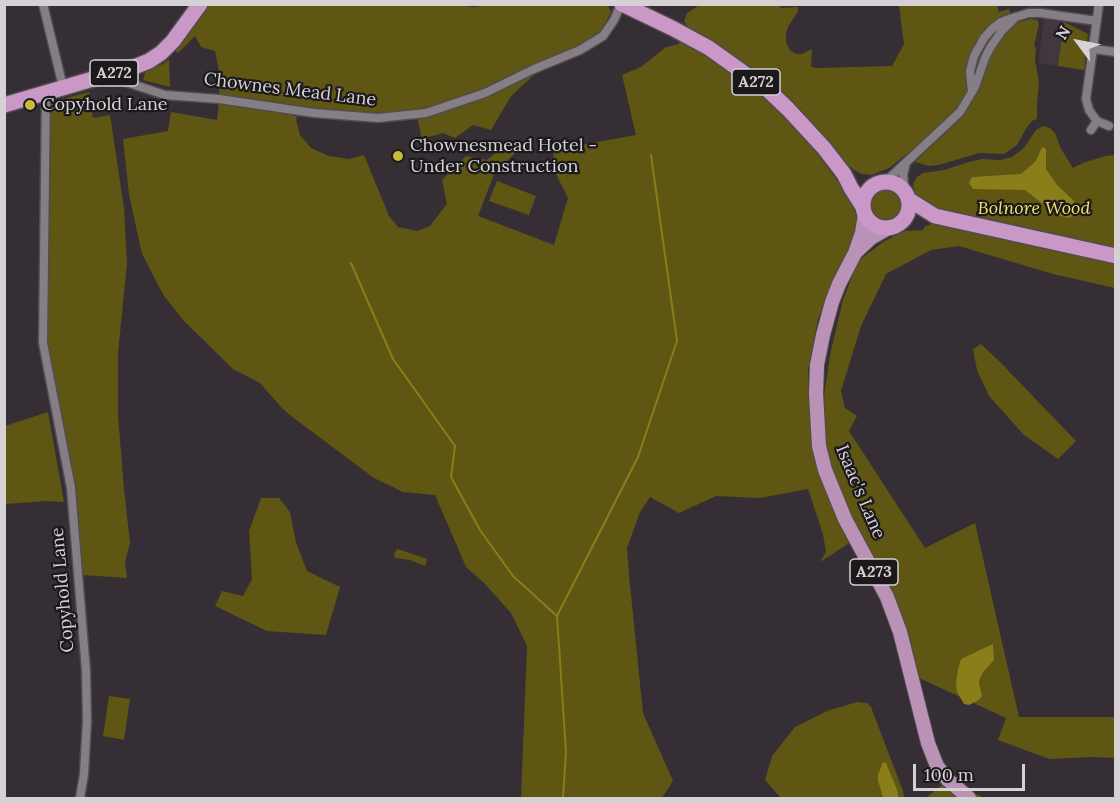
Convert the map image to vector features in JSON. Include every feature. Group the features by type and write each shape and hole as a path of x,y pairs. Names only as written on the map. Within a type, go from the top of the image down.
{"highway":[{"name":"A272","path":"4,105 149,61 173,41 200,4"},
{"name":"A272","path":"622,4 709,48 769,91 806,127 844,174 864,211"},
{"path":"844,174 866,183 893,183 935,216"},
{"path":"881,182 871,187 863,200 864,211 875,225 882,227 916,218 935,216 1116,256"},
{"path":"896,224 908,210 906,195"}],"main road":[{"name":"Isaac's Lane","path":"864,211 862,233 836,293 822,334 817,365 816,394 819,446 825,470 845,519 887,597 900,632 933,756 948,780 969,798"},
{"name":"Isaac's Lane","path":"855,253 872,238 896,224"}],"street":[{"path":"43,4 63,87"},
{"name":"Chownes Mead Lane","path":"123,81 138,81 165,94 219,99 314,113 378,118 426,113 485,93 580,50 603,36 615,20 622,4"},
{"path":"1099,4 1086,99 1089,110 1097,121 1109,126"},
{"path":"881,182 906,163 960,112 972,92 970,72 978,47 992,29 1001,22 1029,13 1096,21"},
{"path":"1093,49 1116,51"},
{"name":"Copyhold Lane","path":"45,93 42,343 71,488 86,670 87,721 81,798"},
{"path":"1091,130 1097,121"},
{"path":"906,163 903,175 906,195"}],"shaded area":[{"path":"1044,19 1064,22 1058,66 1039,63"},
{"path":"1042,147 1046,149 1046,169 1057,185 1074,201 1078,213 1069,218 1057,215 1025,190 973,189 969,183 972,177 1021,174 1036,161"},
{"path":"993,644 994,660 983,672 979,681 982,696 969,705 964,704 956,685 961,659"},
{"path":"883,762 886,763 898,792 898,798 883,798 878,775"}],"green space":[{"path":"445,4 474,7 501,4 600,4 608,6 611,12 602,30 575,48 530,68 536,73 511,96 491,130 473,125 455,138 443,133 422,139 417,117 314,110 219,95 220,77 215,51 201,47 195,36 178,53 174,49 207,5"},
{"path":"779,4 781,8 798,7 788,27 786,42 790,50 796,54 812,49 811,67 817,68 892,66 904,44 899,5 997,5 999,12 1009,9 1011,15 1000,18 967,73 968,90 959,109 910,154 908,153 889,168 871,175 862,174 846,163 807,118 773,85 751,67 687,26 684,21 687,13 703,5"},
{"path":"1031,19 1037,20 1039,24 1034,46 1039,82 1037,119 1027,127 1017,145 1004,154 979,153 939,165 929,166 915,162 968,109 981,85 986,62 998,41 1013,25"},
{"path":"1064,22 1088,34 1084,70 1058,66"},
{"name":"Bolnore Wood","path":"680,41 723,66 772,105 812,147 854,203 859,226 818,319 808,370 810,410 825,427 824,396 830,355 843,300 858,261 883,242 905,231 923,230 925,226 930,225 935,209 915,195 913,184 917,177 923,173 944,170 982,159 1000,160 1012,157 1024,148 1036,130 1043,126 1055,133 1061,149 1073,168 1105,156 1115,155 1115,288 1053,274 959,246 931,250 886,274 861,326 841,391 845,408 857,416 849,431 925,548 975,523 1019,717 1115,717 1115,758 1049,759 998,740 1006,718 917,677 892,597 862,535 820,562 826,552 823,534 808,489 760,498 716,496 679,513 650,497 640,512 627,548 629,575 643,713 673,781 662,798 521,798 527,646 511,613 466,567 435,495 403,492 374,478 291,416 260,383 233,369 184,321 164,296 142,254 129,195 123,139 168,131 171,112 217,120 219,103 297,116 300,135 311,148 329,156 349,159 364,155 389,216 398,227 417,231 430,226 447,204 442,180 466,156 487,160 504,144 521,147 494,174 478,216 554,245 568,198 552,166 554,150 636,135 622,75 641,67 666,47 679,44"},
{"path":"169,59 170,87 143,80 146,70 163,64"},
{"path":"89,92 93,118 110,115 124,208 127,263 118,353 118,415 130,543 125,562 127,578 83,575 68,450 47,343 51,102"},
{"path":"497,181 536,196 529,215 489,201"},
{"path":"886,187 899,192 904,205 899,218 886,223 873,218 868,205 873,192"},
{"path":"981,344 1076,441 1058,459 1024,435 989,396 977,370 973,349"},
{"path":"48,412 64,502 5,504 5,426"},
{"path":"261,498 279,498 290,512 296,542 307,571 340,587 326,635 267,631 215,606 222,591 243,596 252,579 249,531"},
{"path":"398,549 427,559 425,566 410,560 395,558 394,553"},
{"path":"109,696 130,699 124,740 103,736"},
{"path":"857,702 867,703 871,707 904,798 781,798 765,780 772,756 795,727 827,711"},
{"path":"948,780 984,798 926,798"}],"waterway":[{"path":"563,798 566,752 557,616 638,457 677,341 651,155"},
{"path":"351,263 393,359 455,446 451,477 480,530 513,576 557,616"}],"place":[{"name":"Copyhold Lane","path":"30,105"},
{"name":"Chownesmead Hotel - Under Construction","path":"398,156"}]}
